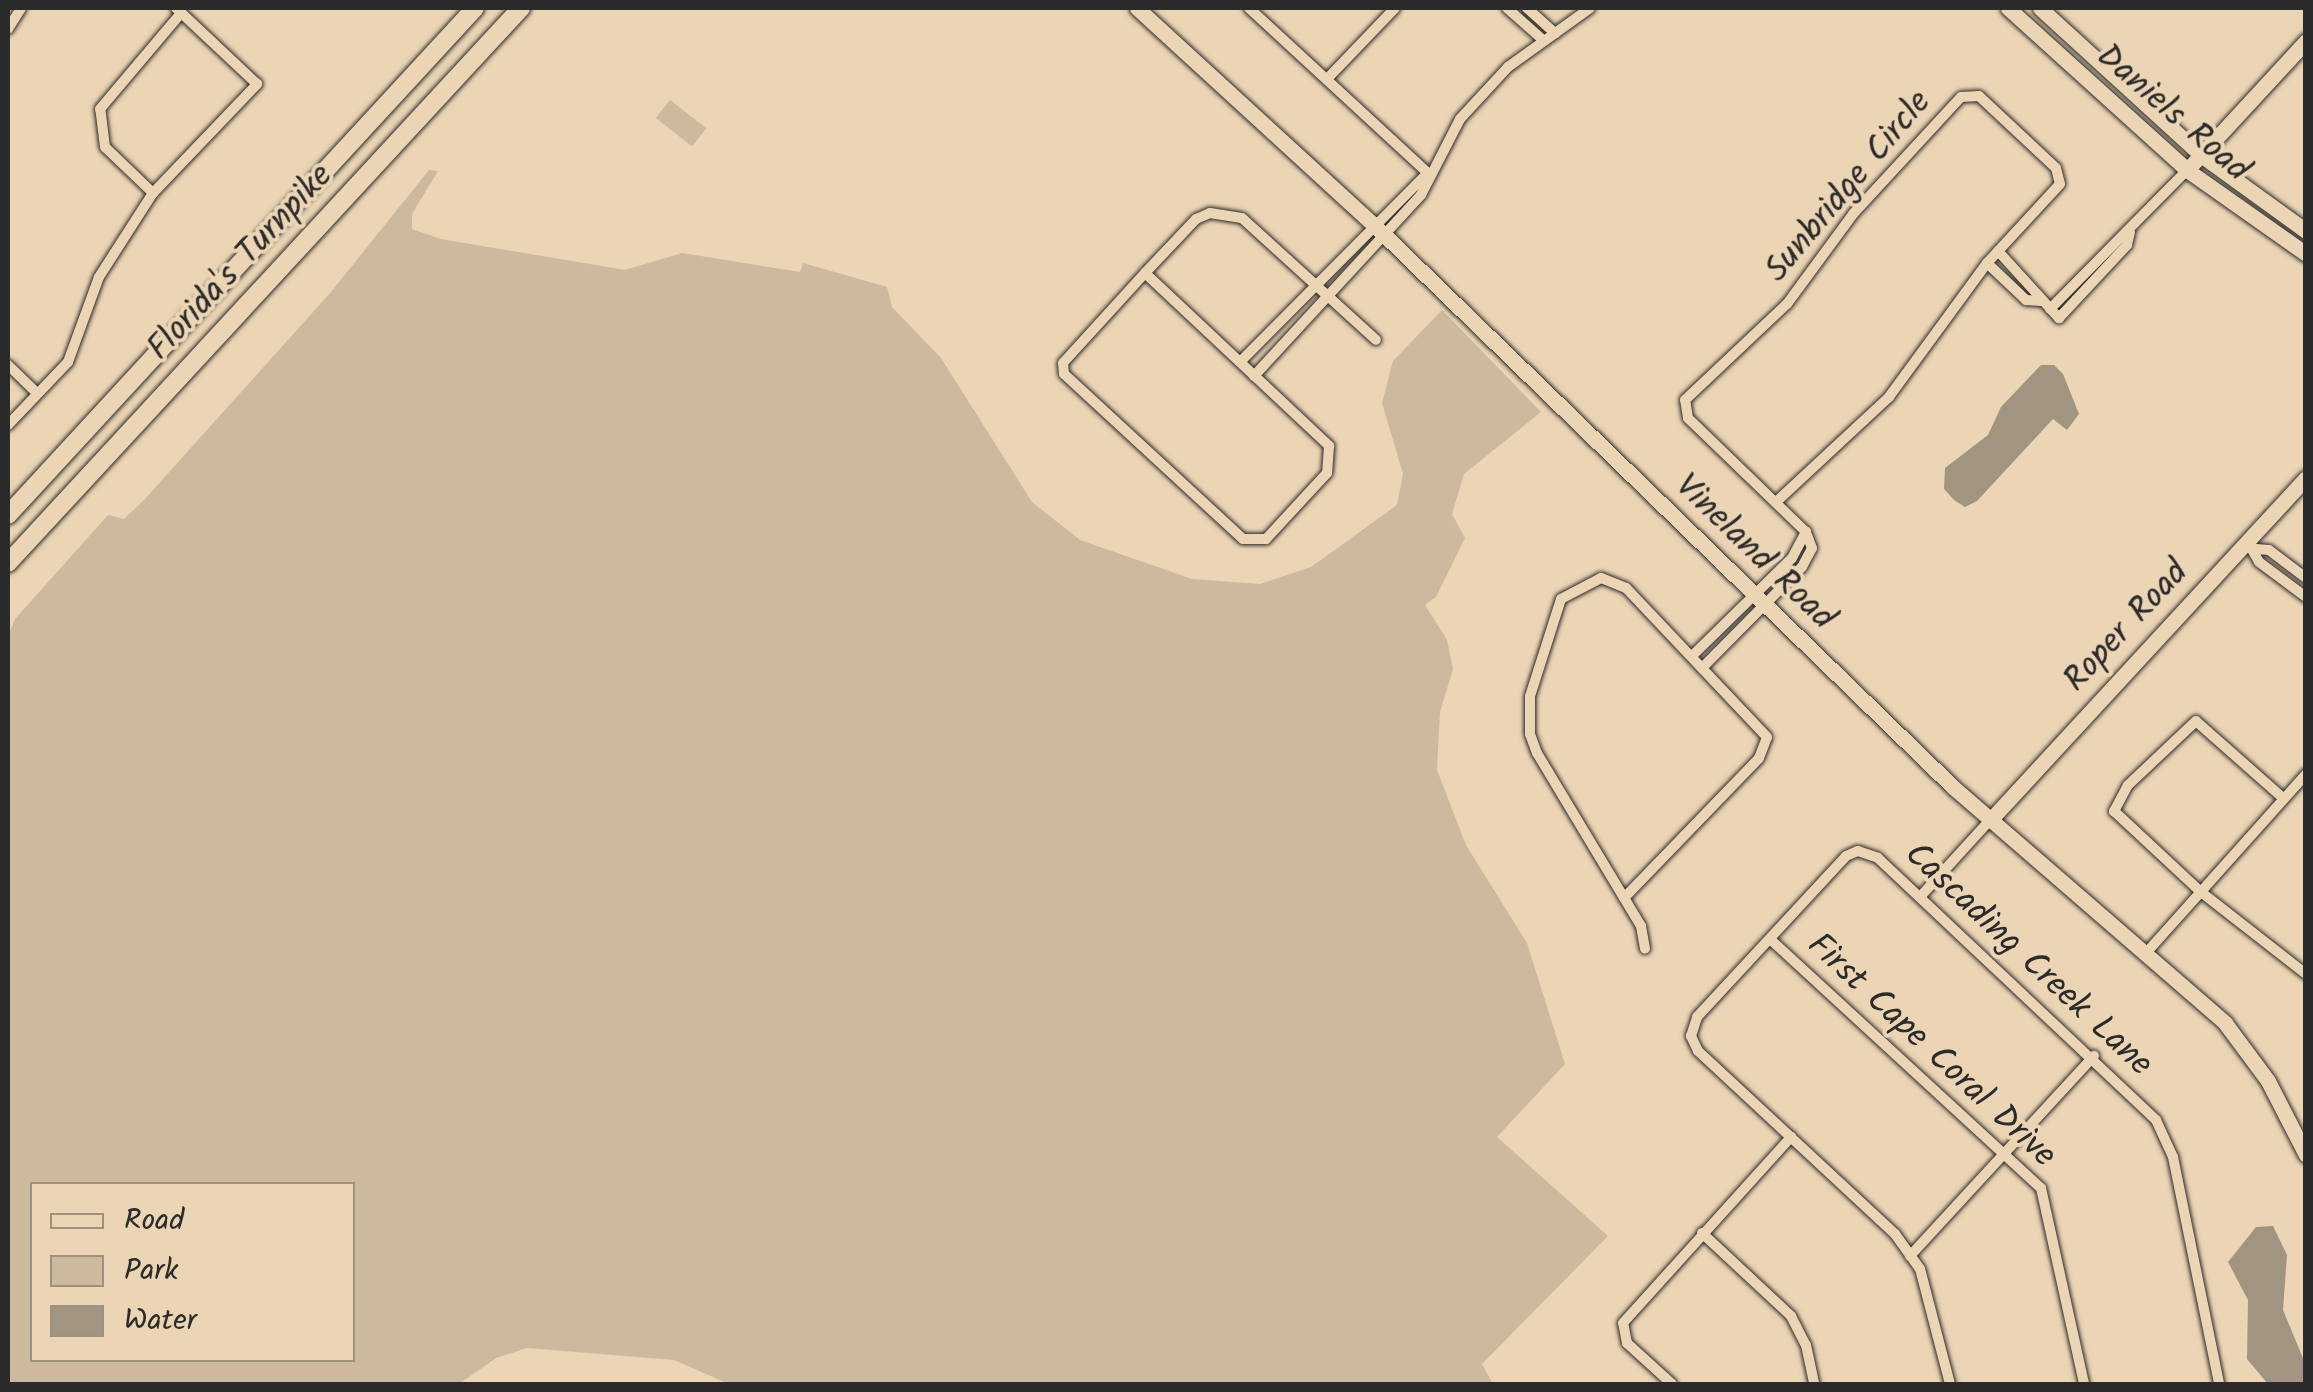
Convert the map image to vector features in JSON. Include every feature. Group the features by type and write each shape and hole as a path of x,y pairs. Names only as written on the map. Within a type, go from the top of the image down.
{"highway":[{"name":"Florida's Turnpike","path":"8,515 476,8"},
{"name":"Florida's Turnpike","path":"8,563 521,8"}],"main road":[{"name":"Vineland Road","path":"1138,8 1377,229 1954,787 2147,952 2245,1047 2306,1156"},
{"name":"Daniels Road","path":"2008,8 2187,170 2306,254"},
{"name":"Daniels Road","path":"2040,8 2200,156 2306,231"},
{"path":"2187,170 2306,41"},
{"name":"Roper Road","path":"1993,817 2252,545 2306,478"}],"street":[{"path":"8,29 21,8"},
{"path":"1249,8 1428,173"},
{"path":"1327,79 1395,8"},
{"path":"1506,8 1543,40"},
{"path":"1528,8 1554,33"},
{"path":"1240,362 1336,261 1413,203 1460,119 1543,40 1590,8"},
{"path":"8,425 68,362 98,278 153,194 257,84 179,10 100,109 98,130 106,147 153,194"},
{"name":"Sunbridge Circle","path":"1776,502 1889,397 1987,263 2062,176 1972,93 1853,214 1787,304 1685,400 1688,418 1806,532"},
{"path":"2050,309 2187,170"},
{"path":"1254,376 1327,296 1402,193 1428,173"},
{"path":"1402,193 1413,203"},
{"path":"1145,274 1329,446 1332,462 1266,539 1243,539 1061,368 1145,274 1196,219 1210,213 1242,218 1376,340"},
{"path":"1998,251 2050,309"},
{"path":"1336,261 1347,270"},
{"path":"1987,263 2026,300 2050,309"},
{"path":"8,364 37,393"},
{"path":"1694,654 1802,567 1812,548 1806,532"},
{"path":"1702,668 1792,558 1806,532"},
{"path":"2252,545 2269,550 2306,578"},
{"path":"2252,545 2260,562 2306,596"},
{"path":"1792,558 1802,567"},
{"path":"1624,898 1765,748 1761,727 1702,668 1694,654 1626,588 1601,578 1586,580 1561,599 1530,696 1537,753 1624,898 1645,949"},
{"path":"2284,798 2196,721 2128,785 2114,811 2202,892 2306,974"},
{"path":"2147,952 2306,774"},
{"path":"1920,897 1993,817"},
{"name":"Cascading Creek Lane","path":"1791,1137 1698,1051 1691,1036 1697,1018 1858,851 1878,858 2094,1056 2156,1120 2174,1157 2219,1384"},
{"name":"First Cape Coral Drive","path":"1770,939 2041,1188 2084,1384"},
{"path":"1910,1256 2094,1056"},
{"path":"1672,1384 1627,1344 1623,1323 1791,1137 1883,1221 1910,1256 1934,1310 1950,1384"},
{"path":"1702,1233 1799,1326 1814,1384"}],"green space":[{"path":"670,100 706,128 692,146 656,118"},
{"path":"429,170 438,171 412,214 412,229 441,239 625,270 682,253 800,272 803,263 887,287 892,307 941,358 1032,502 1080,540 1192,579 1260,584 1311,567 1397,505 1403,474 1382,403 1393,361 1442,310 1541,412 1464,474 1452,514 1465,538 1436,597 1425,605 1447,640 1453,669 1440,712 1437,770 1466,845 1527,943 1565,1064 1497,1137 1608,1236 1482,1364 1493,1384 729,1384 674,1360 527,1348 496,1358 459,1384 8,1384 8,636 15,619 108,515 124,519 331,292"}],"water":[{"path":"2041,365 2054,365 2063,374 2079,414 2067,430 2053,419 1977,501 1965,507 1944,489 1945,468 1988,435 2001,407"},
{"path":"2273,1226 2287,1255 2283,1310 2305,1363 2305,1384 2268,1384 2247,1359 2248,1300 2228,1262 2256,1227"}]}
